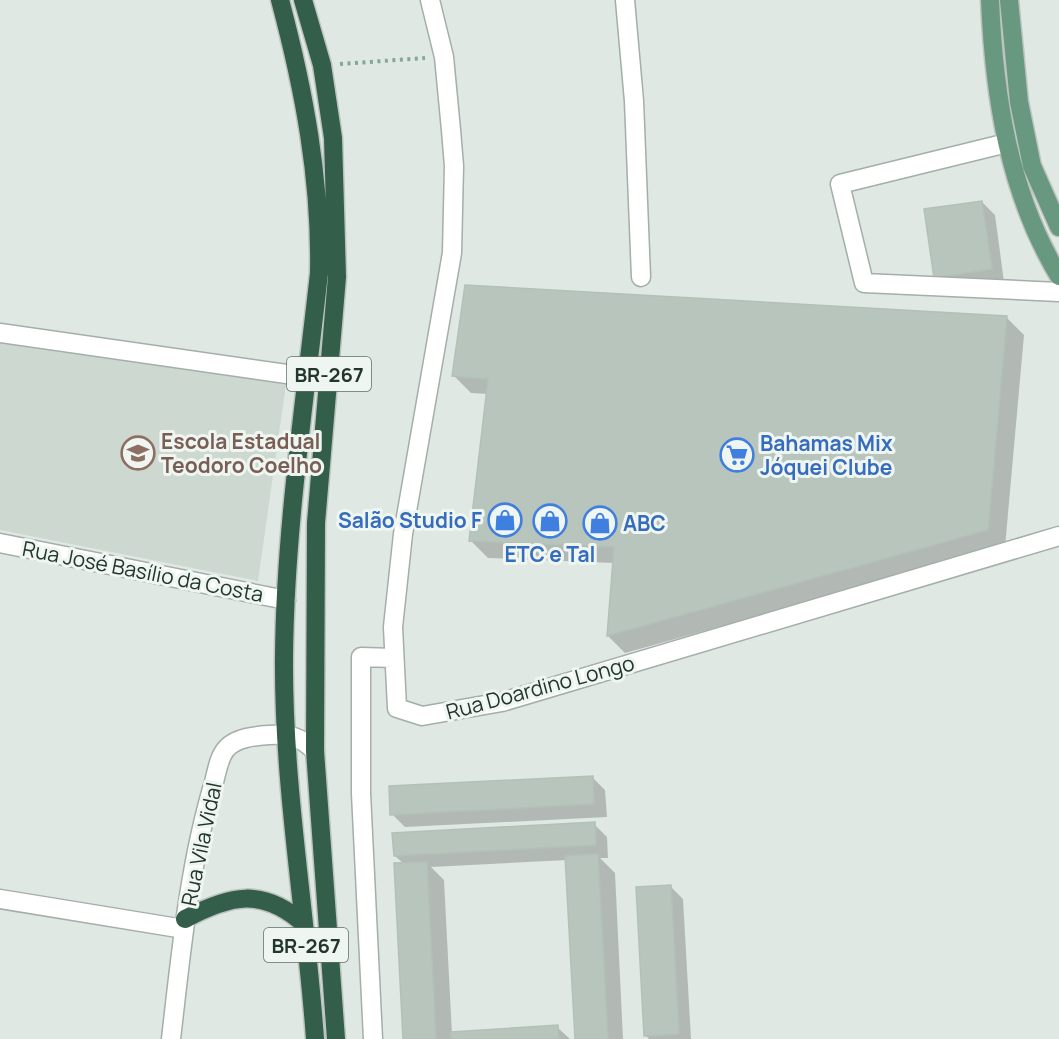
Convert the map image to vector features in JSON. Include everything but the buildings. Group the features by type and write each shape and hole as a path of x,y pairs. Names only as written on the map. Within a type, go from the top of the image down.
{"highway":[{"name":"BR-267","path":"280,0 300,74 311,144 320,232 319,273 286,576 285,734 315,1039"},
{"name":"BR-267","path":"303,0 322,65 333,138 337,277 316,523 315,751 336,1039"},
{"path":"285,734 301,724 315,708"},
{"path":"184,923 225,900 251,898 270,902 288,910 303,924"}],"main road":[{"path":"990,0 999,106 1013,171 1042,247 1059,276"},
{"path":"1009,0 1019,102 1032,166 1059,227"}],"street":[{"name":"Rua Doardino Longo","path":"430,0 444,57 454,166 452,253 403,534 393,627 397,708 413,714 433,716 502,702 1059,536"},
{"path":"625,0 634,101 641,277"},
{"path":"1007,143 840,184 864,283 1059,292"},
{"path":"0,333 308,376"},
{"name":"Rua José Basílio da Costa","path":"0,543 286,600"},
{"path":"373,1039 361,793 361,657 394,658"},
{"path":"285,734 301,739 315,751"},
{"name":"Rua Vila Vidal","path":"171,1039 184,923 210,797 226,748 247,738 285,734"},
{"path":"0,898 184,923"}],"path":[{"path":"322,65 444,57"}],"shaded area":[{"name":"Escola Estadual Teodoro Coelho","path":"0,339 287,377 258,581 0,530"}],"place":[{"name":"Escola Estadual Teodoro Coelho","path":"138,453"},
{"name":"Bahamas Mix Jóquei Clube","path":"737,455"},
{"name":"Salão Studio F","path":"505,520"},
{"name":"ETC e Tal","path":"550,521"},
{"name":"ABC","path":"600,523"}]}
